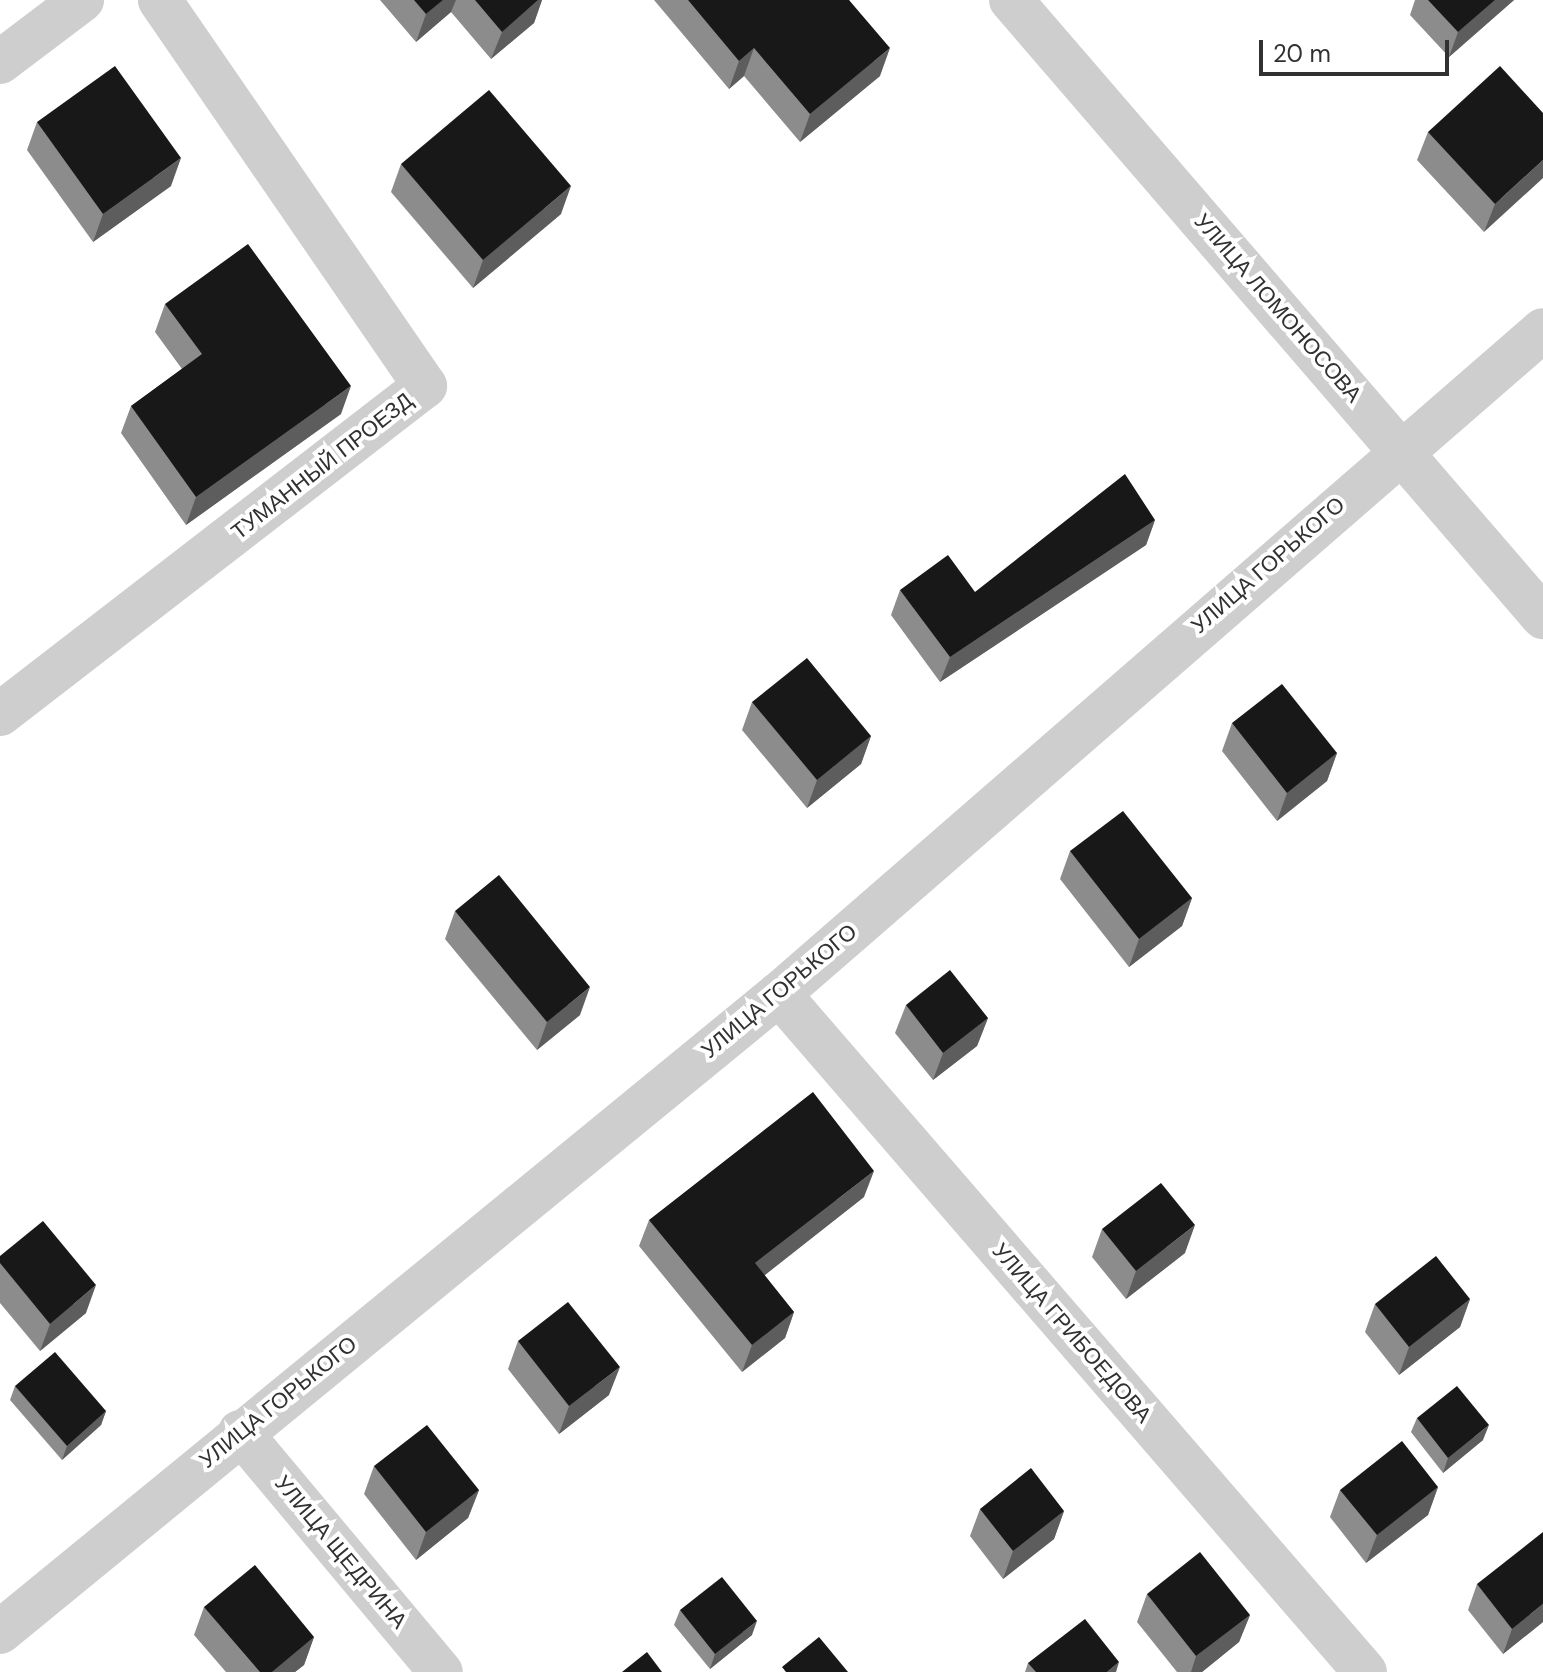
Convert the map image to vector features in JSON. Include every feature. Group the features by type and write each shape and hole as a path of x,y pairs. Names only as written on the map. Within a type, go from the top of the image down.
{"street":[{"path":"0,62 82,0"},
{"name":"ТУМАННЫЙ ПРОЕЗД","path":"0,714 425,386 160,0"},
{"name":"УЛИЦА ЛОМОНОСОВА","path":"1011,0 1543,617"},
{"name":"УЛИЦА ГОРЬКОГО","path":"0,1632 240,1432 779,994 1400,450 1543,330"},
{"name":"УЛИЦА ГРИБОЕДОВА","path":"779,994 1365,1672"},
{"name":"УЛИЦА ЩЕДРИНА","path":"240,1432 441,1672"}],"building":[{"path":"414,0 443,0 426,14"},
{"path":"475,0 538,0 502,32"},
{"path":"688,0 849,0 890,48 810,114 754,48 739,61"},
{"path":"1428,0 1495,0 1458,32"},
{"path":"115,66 181,158 103,214 37,122"},
{"path":"1500,66 1543,113 1543,160 1495,204 1428,132"},
{"path":"489,90 571,186 483,260 401,164"},
{"path":"248,244 351,386 196,497 131,406 202,354 165,304"},
{"path":"1125,474 1155,520 950,657 900,590 948,555 975,592"},
{"path":"807,658 871,736 817,780 752,702"},
{"path":"1282,684 1337,753 1287,793 1232,723"},
{"path":"1123,811 1192,898 1139,939 1070,851"},
{"path":"499,875 590,987 547,1022 455,911"},
{"path":"950,970 988,1018 943,1053 906,1005"},
{"path":"813,1092 874,1171 755,1263 794,1312 752,1345 649,1220"},
{"path":"1161,1183 1195,1225 1136,1271 1102,1229"},
{"path":"43,1221 96,1285 50,1324 0,1263 0,1256"},
{"path":"1436,1256 1470,1299 1409,1347 1375,1304"},
{"path":"568,1302 620,1367 569,1406 518,1341"},
{"path":"55,1352 106,1411 67,1446 15,1386"},
{"path":"1457,1386 1489,1425 1448,1458 1417,1418"},
{"path":"427,1425 479,1490 426,1532 374,1466"},
{"path":"1402,1441 1438,1487 1377,1535 1340,1490"},
{"path":"1031,1468 1064,1511 1013,1551 980,1509"},
{"path":"1543,1532 1543,1604 1512,1629 1477,1584"},
{"path":"1200,1552 1250,1615 1196,1656 1147,1594"},
{"path":"255,1565 314,1637 272,1672 260,1672 204,1607"},
{"path":"722,1577 757,1621 715,1654 680,1610"},
{"path":"1085,1619 1119,1662 1107,1672 1036,1672 1028,1663"},
{"path":"819,1637 848,1672 786,1672 782,1667"},
{"path":"647,1652 662,1672 622,1672"}]}
